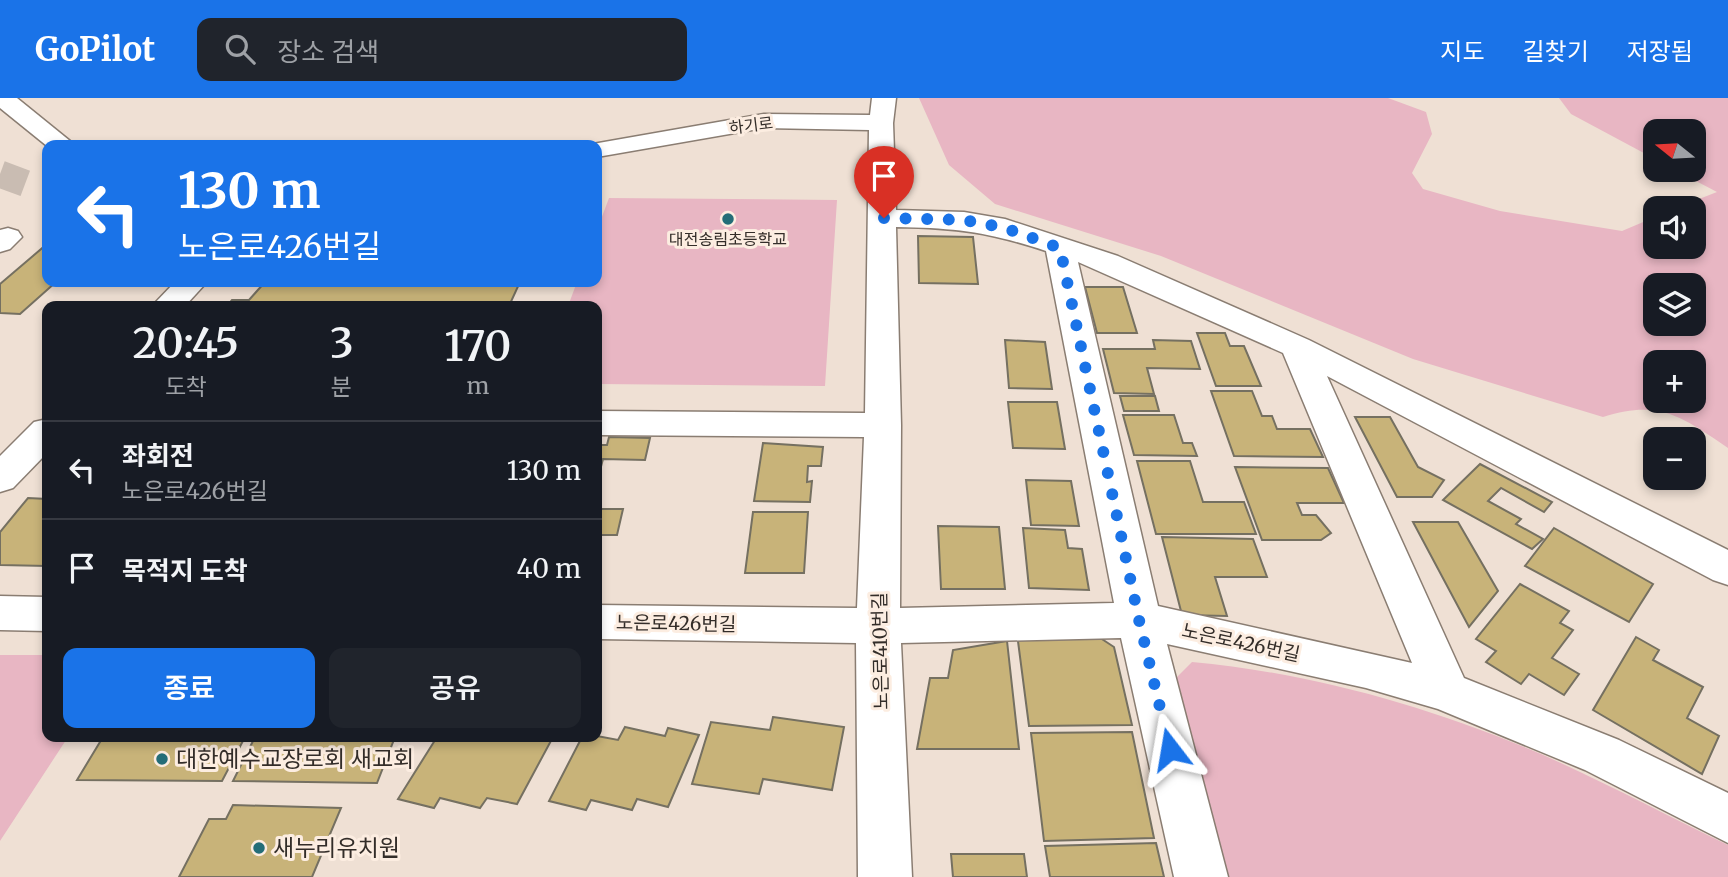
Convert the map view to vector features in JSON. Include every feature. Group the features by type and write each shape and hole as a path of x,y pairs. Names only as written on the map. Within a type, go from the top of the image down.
{"street":[{"path":"2,98 56,140"},
{"name":"하기로","path":"602,148 764,121 883,111"},
{"name":"노은로410번길","path":"883,111 883,425 878,626 885,877"},
{"path":"884,218 964,220 1005,228 1107,262 1297,347 1728,569"},
{"path":"1060,248 1139,620 1201,877"},
{"path":"173,301 187,287"},
{"path":"1297,347 1447,692"},
{"path":"602,423 883,425"},
{"path":"0,479 42,436"},
{"path":"0,613 42,614"},
{"name":"노은로426번길","path":"602,622 878,626 1139,620 1366,669 1447,692 1602,755 1728,818"}],"shaded area":[{"path":"919,98 1388,98 1426,112 1432,134 1412,173 1423,189 1500,211 1622,231 1643,222 1643,259 1706,259 1706,196 1717,192 1698,182 1706,182 1706,119 1643,119 1643,153 1571,114 1559,98 1728,98 1728,448 1706,434 1706,427 1695,427 1665,413 1706,413 1706,350 1643,350 1643,410 1603,417 1413,359 1161,256 995,204 949,165"},
{"path":"609,198 837,200 825,386 602,384 602,301 570,301 575,287 602,287 602,217"},
{"path":"0,655 42,655 42,742 65,742 0,841"},
{"path":"1192,662 1282,674 1370,694 1499,737 1565,765 1728,845 1728,877 1228,877 1174,680"}],"building":[{"path":"918,236 973,237 978,284 919,283"},
{"path":"42,248 42,287 50,287 20,314 0,313 0,284"},
{"path":"261,287 518,287 511,301 231,301 249,300"},
{"path":"1085,287 1123,287 1137,333 1097,333"},
{"path":"1197,333 1225,333 1230,346 1244,346 1261,386 1216,386"},
{"path":"1005,340 1045,342 1052,389 1009,388"},
{"path":"1153,340 1191,341 1200,369 1147,368 1154,394 1114,393 1103,349 1155,349"},
{"path":"1211,391 1252,391 1262,416 1272,416 1277,429 1310,429 1323,457 1234,456"},
{"path":"1120,396 1155,396 1159,411 1124,411"},
{"path":"1008,402 1057,402 1065,449 1013,448"},
{"path":"1123,415 1174,415 1183,443 1192,443 1197,456 1134,455"},
{"path":"1355,417 1390,417 1418,467 1444,480 1432,497 1397,497"},
{"path":"609,437 650,438 645,460 603,459 602,463 602,445 607,445"},
{"path":"763,443 823,447 821,466 808,466 807,482 812,481 810,502 754,501"},
{"path":"1137,461 1190,461 1203,502 1244,502 1256,534 1156,534"},
{"path":"1480,464 1552,502 1544,512 1501,488 1488,501 1521,519 1516,524 1543,539 1532,549 1443,500"},
{"path":"1235,467 1328,468 1344,503 1297,503 1302,515 1316,515 1331,533 1321,540 1262,540"},
{"path":"1026,480 1071,481 1079,526 1031,525"},
{"path":"28,498 42,499 42,566 0,565 0,532"},
{"path":"602,509 623,509 617,535 602,535"},
{"path":"753,512 808,512 804,573 745,573"},
{"path":"1413,522 1458,522 1498,591 1469,627"},
{"path":"938,526 999,527 1005,589 941,589"},
{"path":"1023,528 1065,530 1068,548 1082,549 1089,590 1029,588"},
{"path":"1554,528 1653,584 1629,622 1525,566"},
{"path":"1162,537 1253,539 1267,577 1215,577 1227,616 1182,615"},
{"path":"1520,584 1569,611 1560,623 1573,630 1552,658 1579,674 1564,695 1529,674 1521,684 1486,662 1496,651 1476,639"},
{"path":"1016,626 1082,626 1114,647 1132,725 1029,726"},
{"path":"1636,637 1659,650 1653,660 1703,687 1687,718 1719,736 1702,774 1593,710"},
{"path":"1007,641 1019,749 917,749 930,678 948,678 953,650"},
{"path":"773,717 844,727 832,790 763,779 759,794 692,784 711,722 770,730"},
{"path":"625,727 665,736 668,728 699,735 668,807 637,799 632,810 591,800 586,810 549,801 579,742 602,742 602,737 618,740"},
{"path":"1132,732 1154,838 1044,841 1031,733"},
{"name":"대한예수교장로회 새교회","path":"100,742 242,742 222,781 77,780"},
{"path":"252,742 393,742 377,783 233,781"},
{"path":"434,742 550,742 517,804 487,798 480,808 440,798 434,808 398,799"},
{"name":"새누리유치원","path":"233,805 341,808 312,877 179,877 209,819 226,819"},
{"path":"1156,843 1164,877 1050,877 1045,846"},
{"path":"951,854 1024,854 1027,877 953,877"}],"tunnel":[{"path":"0,174 32,186"}],"place":[{"name":"대전송림초등학교","path":"728,219"},
{"name":"대한예수교장로회 새교회","path":"162,759"},
{"name":"새누리유치원","path":"259,848"}],"route":[{"path":"884,218 964,220 1005,228 1060,248 1139,620 1170,749"}]}
